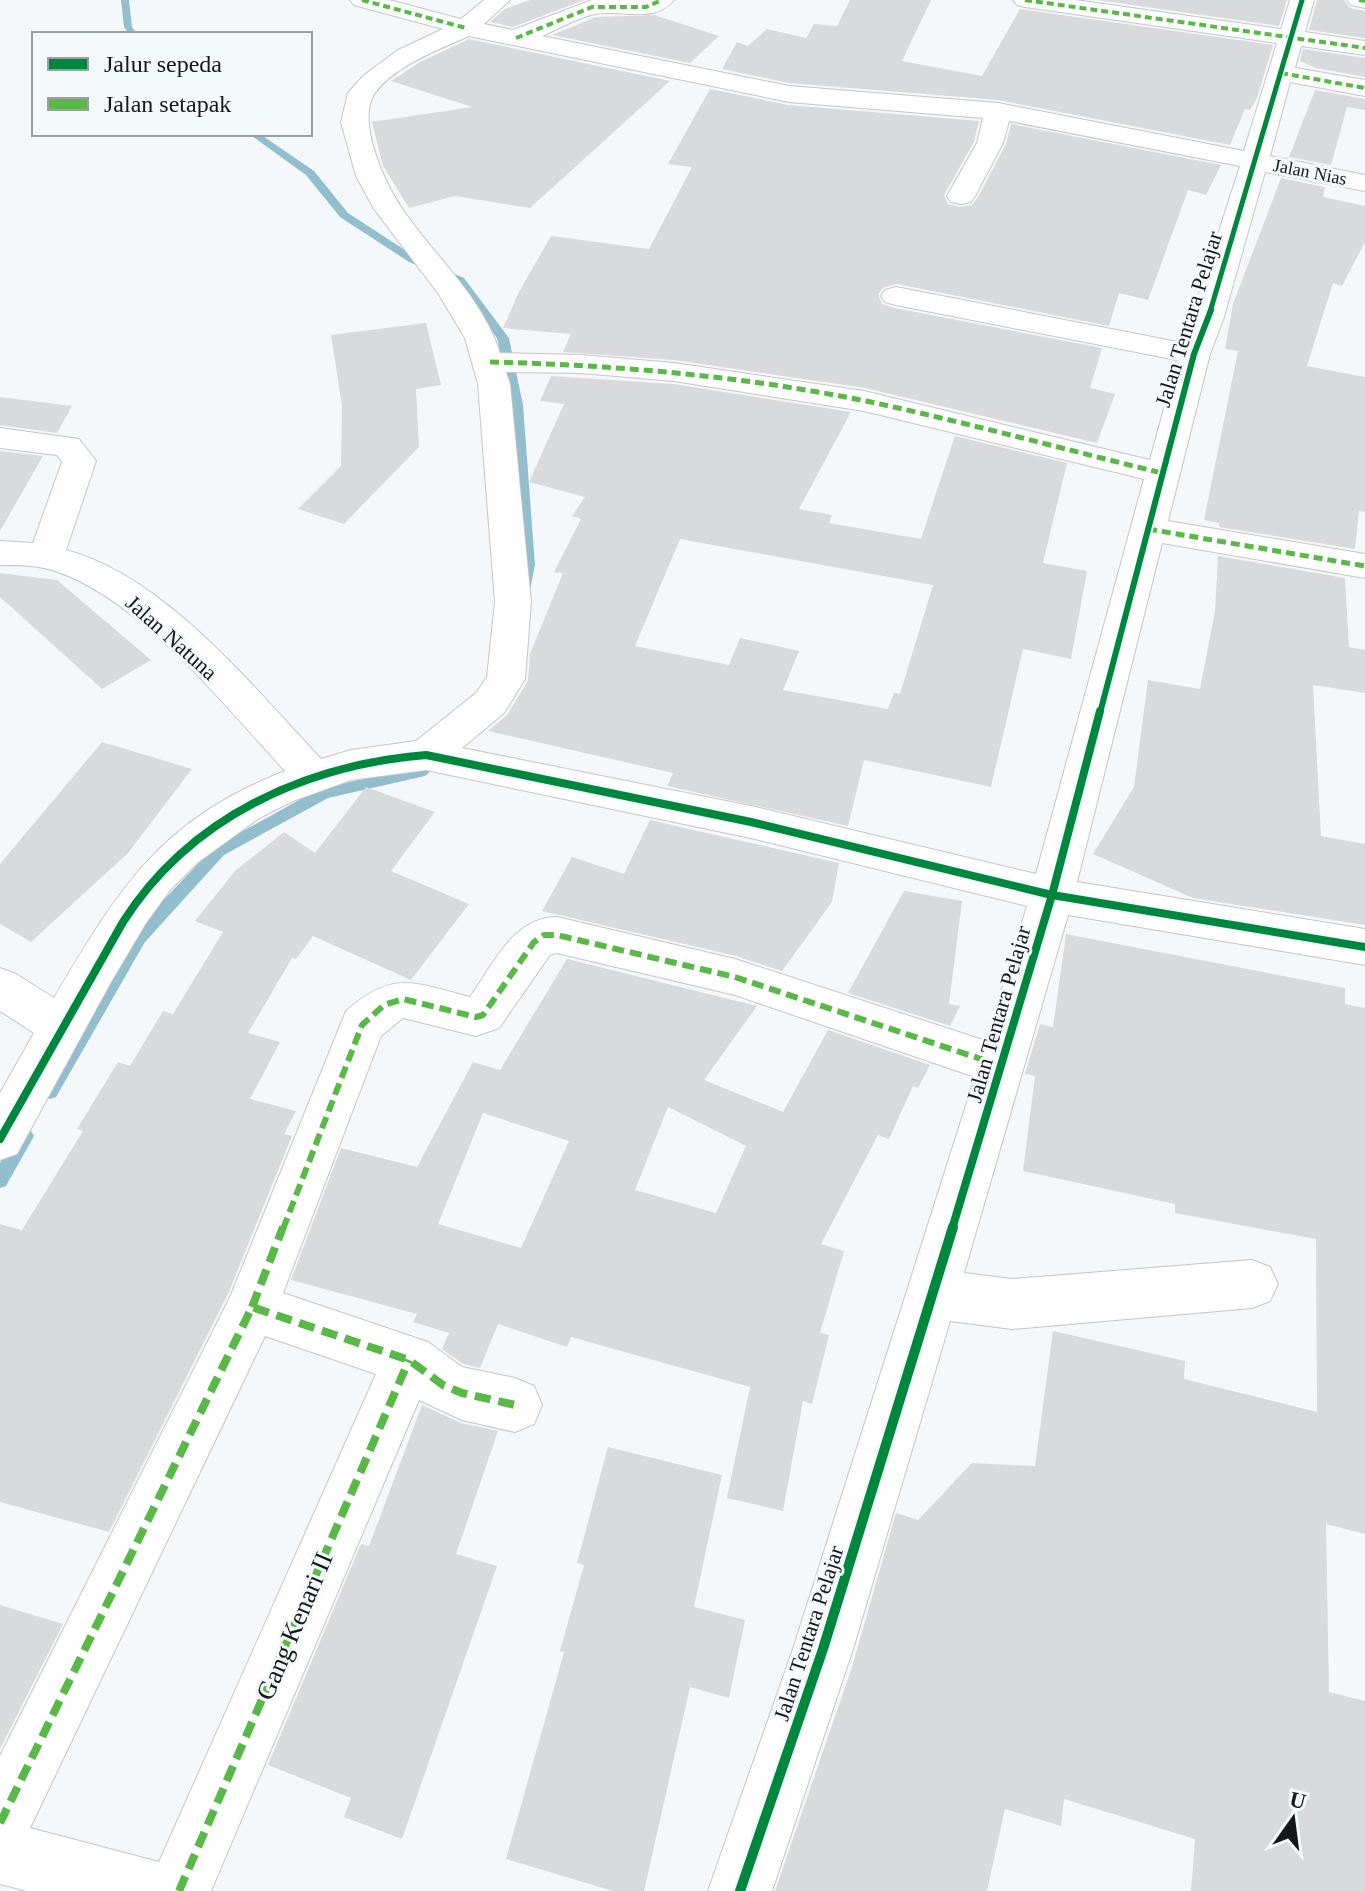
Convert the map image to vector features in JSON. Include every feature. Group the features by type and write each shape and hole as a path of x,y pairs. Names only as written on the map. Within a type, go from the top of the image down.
{"street":[{"name":"Jalan Nias","path":"362,0 466,28 789,94 998,111 1365,183"},
{"path":"446,759 506,679 513,602 499,426 490,362 480,338 451,290 388,209 370,176 354,122 355,106 361,93 388,68 407,55 466,28 498,0"},
{"path":"516,38 592,7 646,7 662,0"},
{"path":"1025,0 1365,48"},
{"path":"1291,37 1365,88"},
{"name":"Jalan Tentara Pelajar","path":"740,1891 818,1663 1002,1066 1052,895 1194,354 1208,320 1291,37"},
{"path":"961,196 990,143 998,111"},
{"path":"896,296 1194,354"},
{"path":"490,362 581,364 674,372 864,401 1162,473"},
{"path":"0,438 67,446 79,461 46,556"},
{"path":"1148,529 1365,566"},
{"name":"Jalan Natuna","path":"0,553 46,556 77,566 114,587 179,638 313,776"},
{"path":"0,1139 131,909 155,878 181,852 275,792 313,776 358,763 446,759 751,822 1052,895 1365,947"},
{"path":"0,1823 252,1307 362,1025 384,1005 403,999 476,1017 483,1015 534,942 544,935 557,935 735,977 1002,1066"},
{"path":"0,987 62,1027"},
{"path":"933,1294 1012,1304 1252,1284"},
{"path":"252,1307 409,1360 443,1385 462,1393 515,1405"},
{"name":"Gang Kenari II","path":"179,1891 409,1360"},
{"path":"0,1852 150,1891"}],"building":[{"path":"530,0 584,0 513,27 490,22 505,9"},
{"path":"850,0 931,0 902,61 982,76 1020,9 1273,45 1257,98 1250,110 1245,109 1230,145 998,100 789,83 722,69 737,42 748,46 767,29 806,38 814,24 837,26"},
{"path":"1097,0 1287,0 1279,26"},
{"path":"1317,0 1344,0 1350,8 1365,11 1365,38 1309,30"},
{"path":"654,15 719,36 690,63 552,35 596,17"},
{"path":"469,39 670,81 530,208 455,196 409,208 383,166 372,122 472,107 391,81 420,62"},
{"path":"1303,49 1365,58 1365,77 1316,68 1300,61"},
{"path":"710,89 788,105 979,121 974,142 944,195 948,204 960,207 972,205 978,197 1006,144 1011,124 1221,165 1206,195 1188,190 1148,300 1119,293 1109,326 897,284 884,287 878,294 882,304 895,308 1102,348 1090,388 1115,394 1097,443 865,388 674,360 563,352 571,334 503,328 519,292 551,236 649,249 692,167 668,164"},
{"path":"1315,90 1365,99 1365,110 1347,107 1331,165 1289,157"},
{"path":"1281,178 1325,187 1323,197 1365,206 1365,242 1342,286 1333,283 1307,366 1365,377 1365,512 1359,511 1355,549 1219,527 1219,523 1204,520 1238,351 1225,349 1233,304"},
{"path":"426,323 441,385 416,389 419,447 344,524 298,509 341,466 342,406 331,335"},
{"path":"551,376 674,384 851,412 799,509 832,515 829,523 921,539 955,436 1067,463 1043,563 1087,571 1071,659 1023,649 991,787 864,760 848,826 667,786 673,773 488,731 507,715 528,681 530,654 563,573 554,572 581,519 572,516 585,497 529,482 564,404 540,401","holes":["680,539 933,585 900,694 894,693 888,709 783,690 799,651 740,638 729,665 635,646"]},
{"path":"0,397 72,406 57,433 0,425"},
{"path":"0,451 43,456 0,531"},
{"path":"1218,556 1345,578 1349,647 1365,650 1365,693 1313,685 1321,836 1365,844 1365,925 1193,898 1093,854 1134,787 1148,680 1200,689 1215,611"},
{"path":"0,573 57,580 151,660 102,689 0,597"},
{"path":"102,742 192,769 128,853 31,942 0,924 0,864"},
{"path":"366,787 435,812 391,871 469,904 411,980 313,936 296,959 292,958 248,1033 280,1042 250,1099 296,1111 284,1134 292,1136 228,1294 109,1532 0,1502 0,1224 22,1230 83,1131 77,1129 118,1062 130,1066 163,1011 173,1014 223,932 195,921 235,871 284,832 315,853"},
{"path":"650,820 839,863 832,902 782,971 736,956 542,911 572,857 624,874"},
{"path":"904,891 962,901 949,1004 960,1006 950,1026 848,993"},
{"path":"1066,934 1345,988 1345,1004 1365,1008 1365,1534 1326,1524 1329,1692 1365,1701 1365,1891 1191,1891 1195,1839 1064,1799 1061,1826 1005,1809 987,1891 775,1891 852,1667 896,1513 918,1520 972,1463 1035,1466 1053,1331 1185,1361 1184,1379 1317,1412 1316,1239 1175,1213 1175,1204 1023,1171 1035,1076 1025,1074 1040,1024 1053,1027"},
{"path":"567,959 757,1006 704,1080 783,1112 828,1030 930,1065 918,1088 913,1086 889,1139 878,1135 821,1244 844,1251 820,1333 829,1335 812,1404 803,1401 783,1511 727,1498 750,1387 571,1337 567,1347 498,1324 480,1368 463,1364 442,1349 449,1333 413,1322 417,1314 291,1280 341,1148 417,1167 473,1062 500,1070","holes":["668,1107 746,1146 716,1213 635,1190","483,1113 569,1141 521,1248 438,1224"]},
{"path":"422,1405 461,1423 498,1431 456,1554 497,1566 402,1839 344,1817 351,1798 268,1765 361,1544 369,1546"},
{"path":"608,1447 722,1475 694,1607 745,1620 729,1698 690,1687 644,1891 613,1891 506,1859 564,1652 560,1651 584,1565 577,1563"},
{"path":"0,1605 63,1624 0,1749"}],"waterway":[{"path":"125,0 128,27 132,32"},
{"path":"257,136 310,173 344,215 413,260 460,280 503,338 517,405 528,565 525,587"},
{"path":"50,1092 139,937 219,851 324,793 420,772 439,759"},
{"path":"0,1180 25,1136"}],"marked path":[{"path":"362,0 466,28"},
{"path":"516,38 592,7 646,7 662,0"},
{"path":"1025,0 1365,48"},
{"path":"1359,0 1365,1"},
{"path":"1281,73 1365,88"},
{"path":"490,362 581,364 674,372 864,401 1162,473"},
{"path":"1148,529 1365,566"},
{"path":"252,1307 362,1025 384,1005 403,999 476,1017 483,1015 534,942 544,935 557,935 735,977 1002,1066"},
{"path":"0,1823 252,1307 409,1360 443,1385 462,1393 515,1405"},
{"path":"179,1891 409,1360"}],"cycle path":[{"path":"740,1891 823,1649 1002,1066 1052,895 1194,354 1208,320 1302,0"},
{"path":"0,1139 123,922 155,878 212,828 244,807 314,776 389,758 426,755 751,822 1052,895 1365,947"}]}
